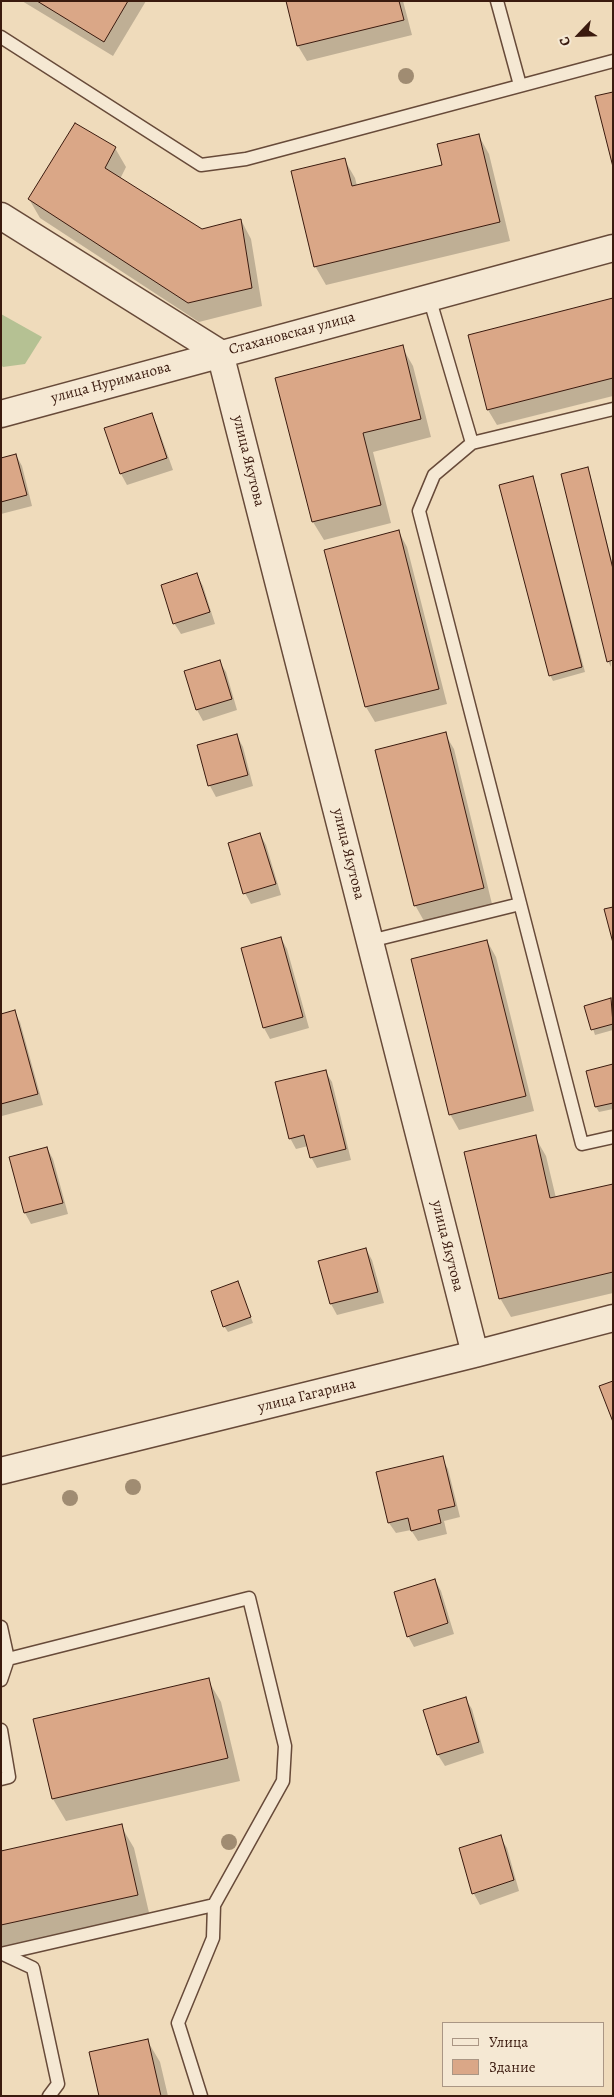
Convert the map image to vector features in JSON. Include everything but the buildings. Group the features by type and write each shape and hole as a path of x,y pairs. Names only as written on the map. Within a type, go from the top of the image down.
{"street":[{"name":"Стахановская улица","path":"1,216 220,353 613,248"},
{"name":"улица Нуриманова","path":"1,414 220,353"},
{"name":"улица Якутова","path":"220,353 475,1354"},
{"name":"улица Гагарина","path":"3,1465 475,1354 613,1318"}],"lane":[{"path":"497,1 520,85"},
{"path":"1,37 201,165 246,159 613,60"},
{"path":"429,297 472,443"},
{"path":"613,409 472,443 434,475 419,511 582,1144 613,1137"},
{"path":"370,941 520,904"},
{"path":"8,1659 249,1598 285,1746 283,1781 214,1904 213,1938 178,2022 201,2096"},
{"path":"1,1627 8,1659 1,1680"},
{"path":"1,1730 8,1777 1,1779"},
{"path":"2,1954 214,1904"},
{"path":"2,1954 33,1968 58,2084 49,2096"}],"green space":[{"path":"1,314 42,337 25,364 3,367 1,365"}]}
